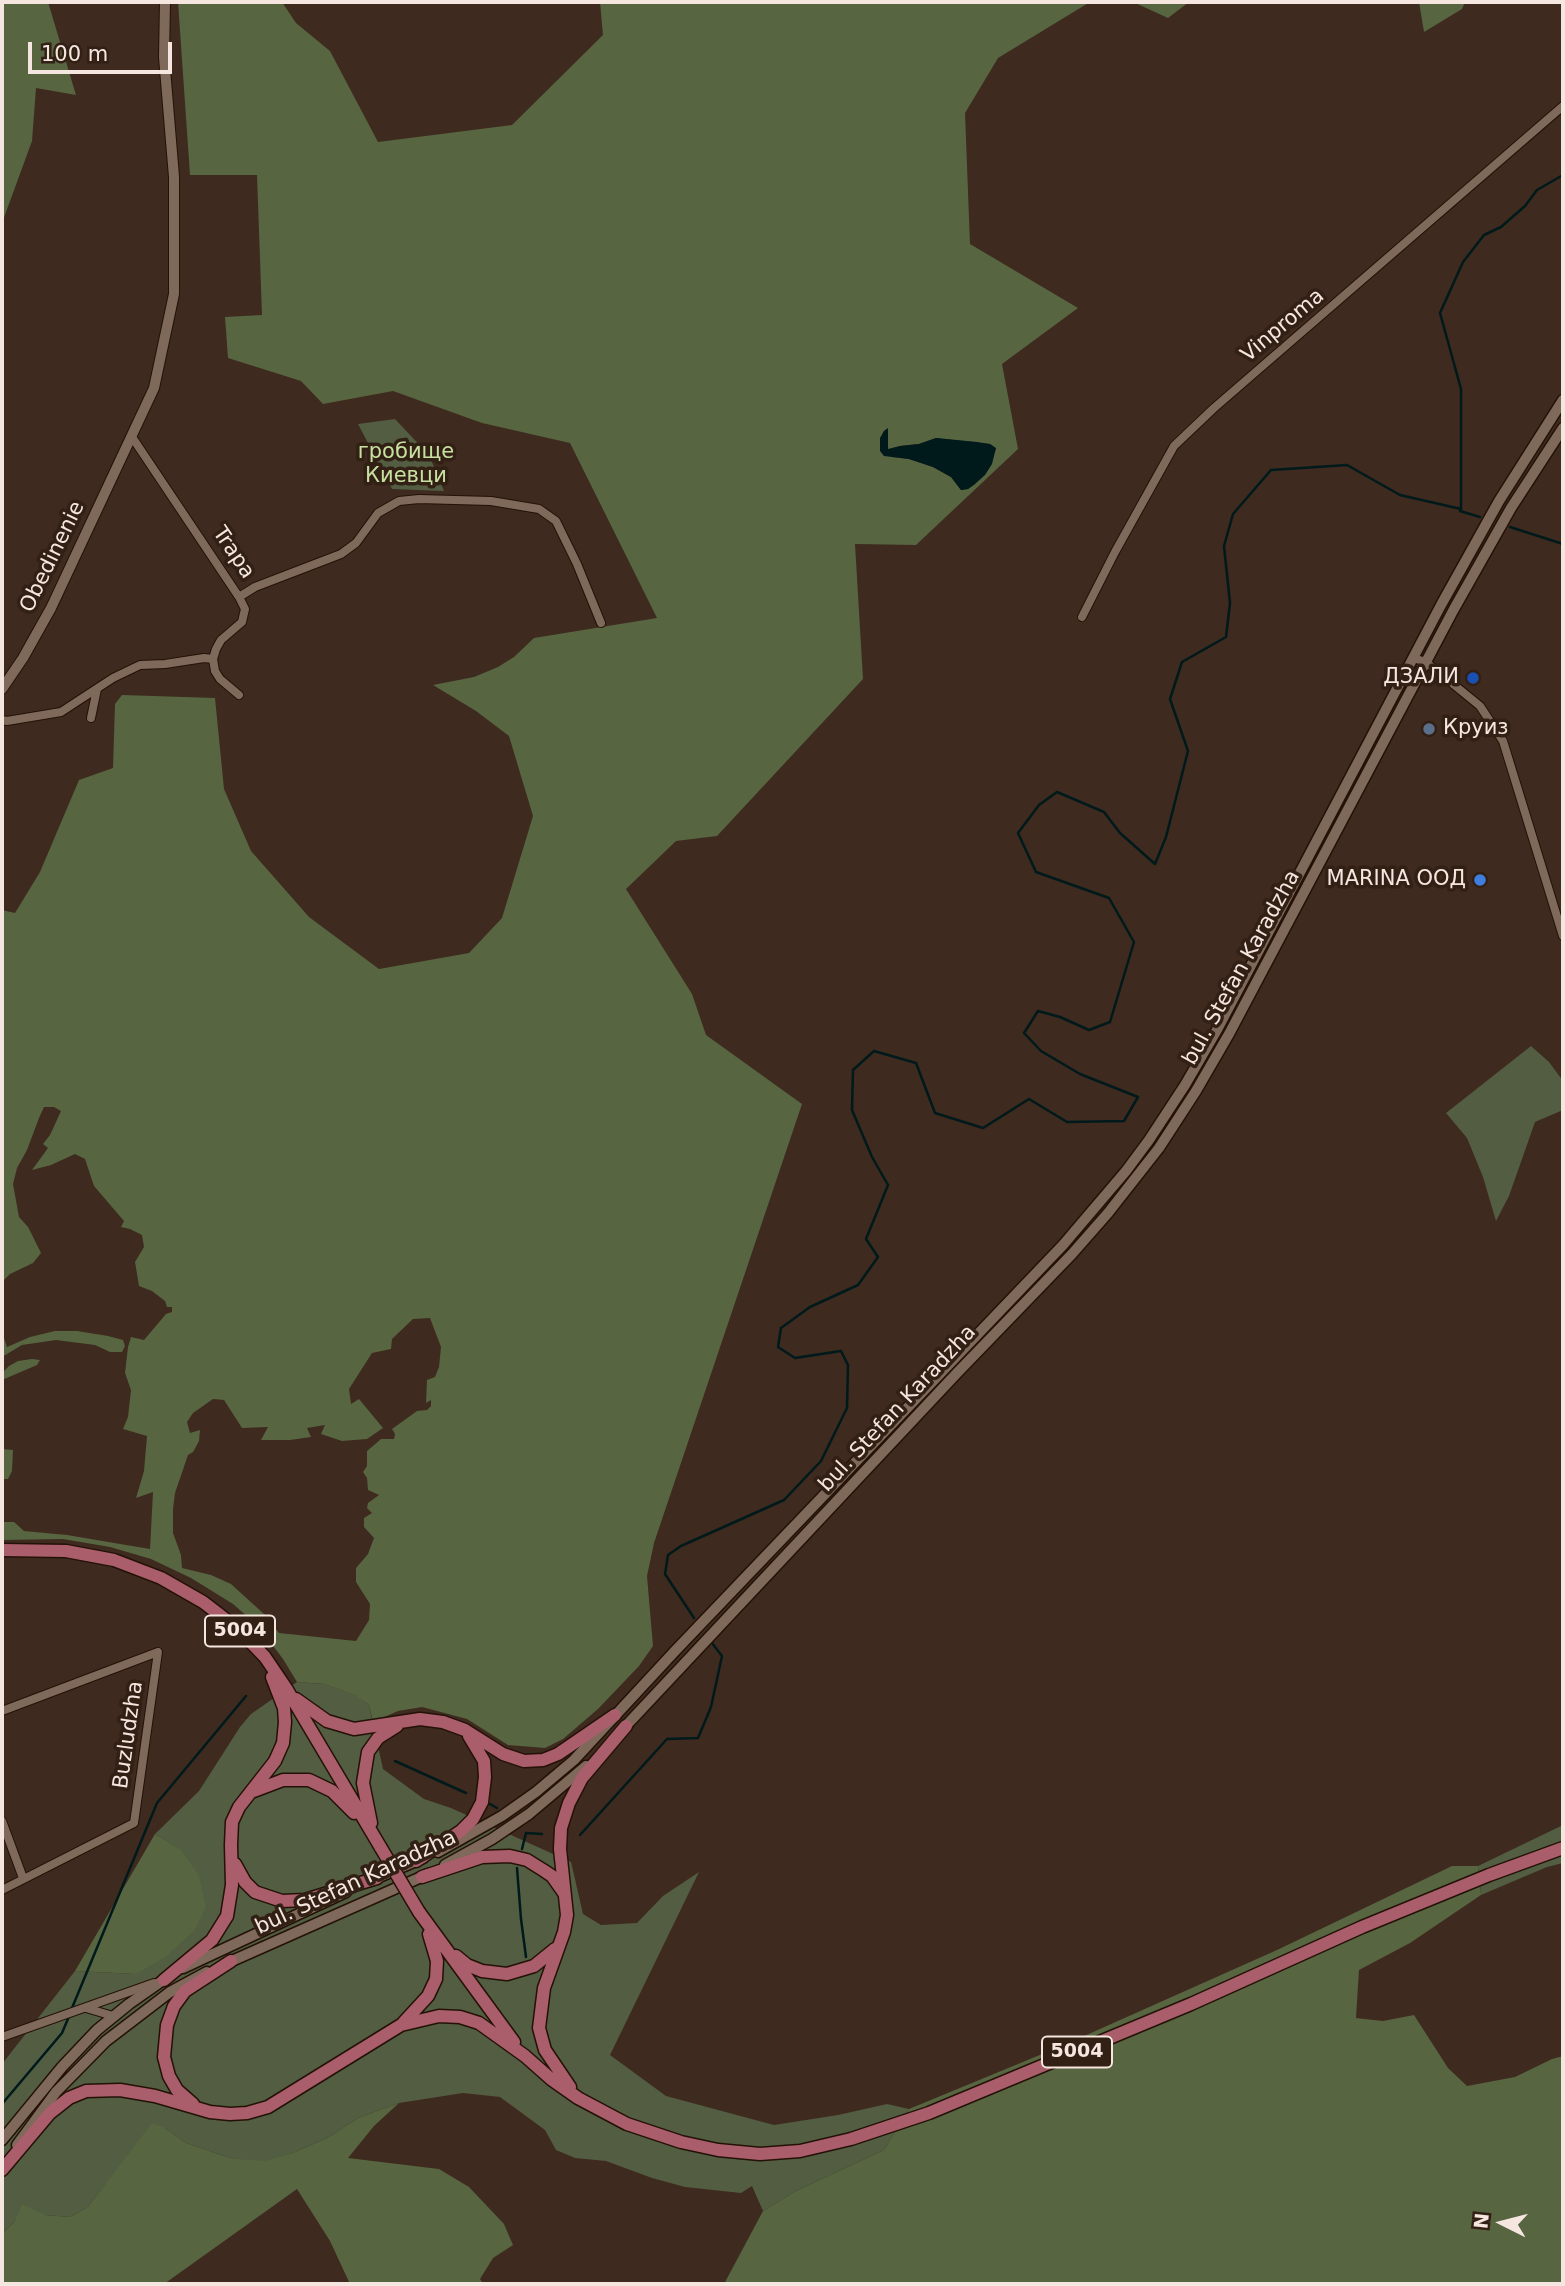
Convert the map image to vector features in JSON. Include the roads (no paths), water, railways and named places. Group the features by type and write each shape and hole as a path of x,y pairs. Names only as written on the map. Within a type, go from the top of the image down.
{"main road":[{"name":"bul. Stefan Karadzha","path":"2,2140 62,2067 113,2016 164,1980 208,1955 468,1837 536,1792 574,1759 1063,1245 1141,1151 1185,1085 1499,501 1563,400"},
{"name":"bul. Stefan Karadzha","path":"2,2169 56,2092 106,2041 170,1992 231,1961 422,1877 492,1839 545,1802 626,1726 1072,1254 1144,1168 1196,1091 1511,508 1563,428"},
{"name":"5004","path":"2,1550 66,1551 140,1568 179,1587 240,1631 265,1657 286,1688 422,1917 491,2014 525,2056 578,2098 627,2124 681,2142 718,2150 760,2154 786,2152 851,2140 929,2113 1043,2067 1362,1927 1563,1848"},
{"path":"164,1980 205,1947 224,1924 232,1896 233,1822 239,1807 275,1761 285,1732 284,1708 265,1657"},
{"path":"286,1688 319,1717 344,1728 363,1729 420,1719 435,1720 465,1730 510,1757 524,1761 537,1761 564,1751 615,1715"},
{"path":"374,1837 363,1783 368,1752 378,1738 404,1722"},
{"path":"578,2098 556,2070 541,2040 539,2019 547,1978 564,1932 567,1915 560,1849 561,1828 565,1811 582,1778 626,1726"},
{"path":"416,1861 461,1831 482,1802 484,1761 465,1730"},
{"path":"253,1791 292,1778 317,1782 338,1795 374,1837"},
{"path":"422,1877 482,1857 510,1856 527,1860 543,1870 556,1881 566,1896"},
{"path":"233,1861 245,1882 255,1892 282,1900 305,1900 377,1878"},
{"path":"422,1917 461,1961 490,1973 507,1974 525,1969 544,1960 559,1946"},
{"path":"2,2169 50,2113 69,2098 86,2091 107,2090 142,2094 199,2109 239,2114 268,2107 401,2025 428,1996 436,1979 437,1961 422,1917"},
{"path":"199,2109 183,2097 169,2076 164,2046 167,2025 174,2006 185,1991 231,1961"},
{"path":"401,2025 439,2016 472,2020 525,2056"}],"street":[{"path":"132,437 154,388 174,294 174,177 164,57 164,2"},
{"name":"Vinproma","path":"1082,617 1174,446 1214,408 1563,106"},
{"name":"Trapa","path":"132,437 239,597 256,587 341,554 356,542 378,513 399,502 419,499 491,501 539,509 556,521 578,564 601,623"},
{"name":"Obedinenie","path":"2,689 51,608 132,437"},
{"path":"239,597 244,609 242,622 221,640 213,659 220,679 239,695"},
{"path":"1413,658 1426,662 1480,706 1503,741 1563,936"},
{"path":"2,720 61,712 140,665 213,659"},
{"path":"91,718 97,689"},
{"name":"Buzludzha","path":"2,1711 158,1653 134,1823 23,1878"},
{"path":"2,1821 23,1878 2,1890"},
{"path":"2,2037 164,1980"},
{"path":"84,2008 113,2016"}],"water":[{"path":"888,428 888,449 936,438 977,442 996,448 992,464 975,484 961,490 951,477 933,467 909,459 884,456 880,451 880,438"}],"waterway":[{"path":"694,1618 665,1574 668,1555 681,1546 784,1500 821,1461 847,1408 848,1365 841,1351 795,1358 778,1347 781,1328 810,1307 858,1285 878,1257 866,1239 888,1185 872,1157 852,1110 853,1070 874,1051 916,1063 935,1113 983,1128 1029,1099 1067,1122 1124,1121 1138,1097 1080,1074 1041,1051 1024,1033 1038,1011 1089,1030 1110,1022 1134,942 1109,898 1036,872 1018,833 1039,805 1057,792 1104,812 1120,833 1155,864 1166,837 1188,751 1170,699 1182,662 1226,637 1230,603 1224,546 1233,514 1271,470 1347,465 1400,495 1461,509 1461,389 1440,313 1463,262 1484,235 1501,227 1525,206 1537,190 1563,175"},
{"path":"1460,511 1480,517"},
{"path":"1510,527 1563,544"},
{"path":"580,1835 667,1739 698,1738 711,1707 722,1656 712,1643"},
{"path":"72,2008 157,1803 246,1696"},
{"path":"395,1761 466,1793"},
{"path":"490,1804 497,1808"},
{"path":"522,1849 526,1833 542,1834"},
{"path":"517,1868 526,1957"},
{"path":"2,2104 62,2033 70,2014"}],"place":[{"name":"ДЗАЛИ","path":"1473,678"},
{"name":"Круиз","path":"1429,729"},
{"name":"MARINA ООД","path":"1480,880"}],"park label":[{"name":"гробище Киевци","path":"406,465"}]}
